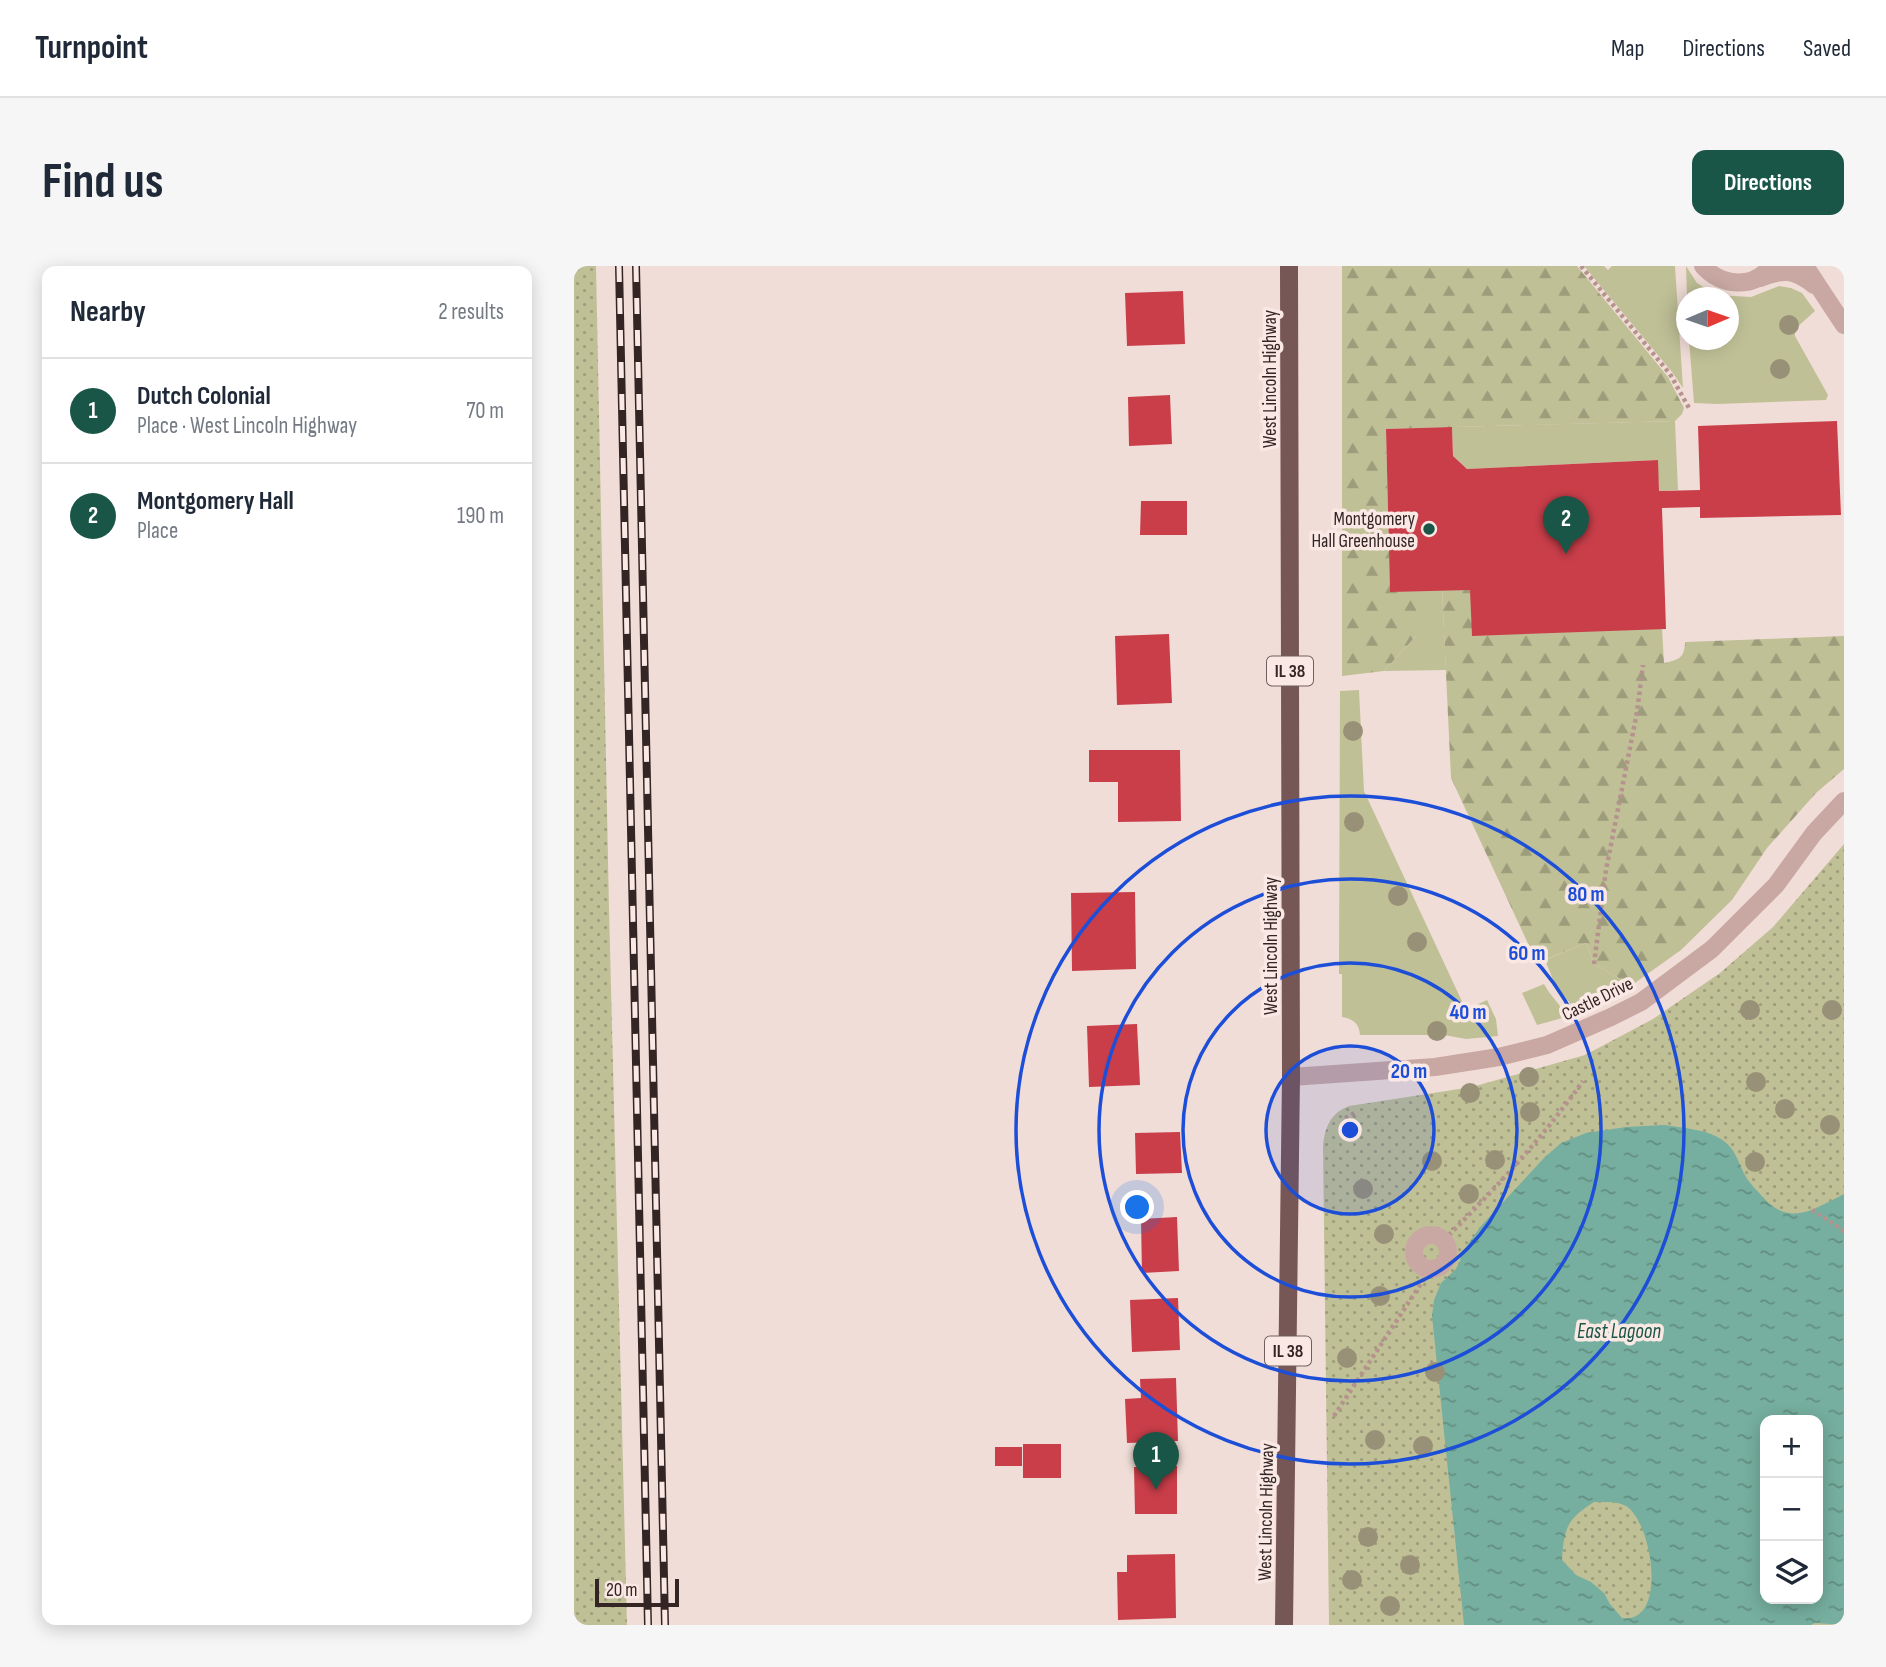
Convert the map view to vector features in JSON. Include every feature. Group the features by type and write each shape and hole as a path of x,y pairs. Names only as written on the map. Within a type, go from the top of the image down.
{"main road":[{"name":"West Lincoln Highway","path":"1284,1625 1291,1077 1289,266"}],"street":[{"path":"1703,266 1714,277 1742,283 1777,271 1791,272 1802,275 1820,289"},
{"path":"1756,279 1771,266"},
{"path":"1805,266 1844,325"},
{"name":"Castle Drive","path":"1291,1077 1435,1067 1499,1057 1546,1045 1611,1017 1641,1002 1712,948 1776,885 1814,833 1844,801"},
{"path":"1427,1269 1416,1259 1417,1243 1432,1236 1443,1241"}],"path":[{"path":"1581,266 1670,374 1689,408"},
{"path":"1594,964 1606,870 1643,665"},
{"path":"1334,1416 1424,1279 1427,1269 1439,1268 1446,1260 1448,1248 1443,1241 1523,1157 1566,1106 1583,1081"},
{"path":"1345,1118 1357,1112"},
{"path":"1812,1210 1844,1231"}],"green space":[{"path":"574,266 596,266 627,1625 574,1625"},
{"path":"1342,266 1577,266 1668,377 1684,408 1675,421 1386,429 1390,591 1416,591 1416,636 1384,671 1342,676"},
{"path":"1584,266 1604,266 1608,270 1612,266 1675,266 1676,350 1681,350 1683,388"},
{"path":"1686,266 1697,283 1703,287 1687,287"},
{"path":"1779,286 1802,293 1815,311 1795,329 1795,336 1828,395 1826,400 1694,403 1690,350 1739,350 1739,296 1751,297"},
{"path":"1675,421 1678,490 1659,491 1657,460 1467,469 1453,456 1452,427"},
{"path":"1442,590 1446,670 1384,671 1416,636 1416,591"},
{"path":"1442,590 1470,590 1662,629 1664,663 1680,657 1684,652 1685,642 1844,636 1844,769 1816,793 1767,848 1732,900 1681,950 1625,990 1619,978 1594,964 1586,943 1537,963 1451,778"},
{"path":"1359,690 1364,791 1466,1010 1487,1000 1496,1019 1498,1036 1466,1039 1444,1035 1360,1035 1355,1022 1342,1017 1342,974 1339,974 1340,691"},
{"path":"1844,844 1844,1625 1329,1625 1323,1148 1329,1122 1349,1106 1472,1087 1585,1055 1653,1019 1720,973 1773,927"},
{"path":"1586,943 1594,964 1619,978 1625,990 1575,1013 1556,987 1545,960"},
{"path":"1544,984 1566,1017 1537,1025 1522,993"}],"water":[{"name":"East Lagoon","path":"1664,1125 1708,1133 1726,1143 1753,1186 1772,1206 1782,1211 1802,1213 1844,1194 1844,1625 1464,1625 1432,1316 1434,1300 1441,1283 1455,1270 1461,1254 1481,1226 1544,1158 1561,1143 1586,1133","holes":["1594,1502 1623,1504 1635,1516 1649,1551 1651,1571 1651,1590 1646,1606 1636,1616 1622,1618 1604,1593 1591,1582 1576,1575 1562,1560 1566,1532 1573,1519"]}],"building":[{"path":"1183,291 1185,344 1127,346 1125,293"},
{"path":"1170,395 1172,444 1129,446 1128,397"},
{"path":"1837,421 1841,515 1700,518 1700,507 1662,508 1666,629 1472,636 1470,590 1390,592 1386,429 1452,427 1453,456 1467,469 1658,460 1659,491 1700,490 1698,426"},
{"path":"1141,501 1187,501 1187,535 1140,535"},
{"path":"1169,634 1172,703 1117,705 1115,636"},
{"path":"1089,750 1180,750 1181,821 1118,822 1118,782 1089,782"},
{"path":"1135,892 1136,969 1072,971 1071,893"},
{"path":"1137,1024 1140,1085 1089,1087 1087,1026"},
{"path":"1180,1132 1182,1173 1136,1174 1135,1133"},
{"path":"1177,1217 1179,1271 1142,1273 1141,1219"},
{"path":"1178,1298 1180,1350 1132,1352 1130,1300"},
{"path":"1176,1378 1178,1441 1127,1443 1125,1399 1141,1398 1140,1379"},
{"path":"1023,1444 1061,1444 1061,1478 1023,1478"},
{"path":"995,1447 1022,1447 1022,1466 995,1466"},
{"path":"1177,1466 1177,1514 1135,1514 1134,1467"},
{"path":"1175,1554 1176,1618 1118,1620 1117,1572 1127,1572 1127,1555"}],"railway":[{"path":"619,266 648,1625"},
{"path":"636,266 665,1625"}],"place":[{"name":"Montgomery Hall Greenhouse","path":"1429,529"},
{"name":"Montgomery Hall","path":"1566,554"},
{"name":"Dutch Colonial","path":"1156,1490"}]}
